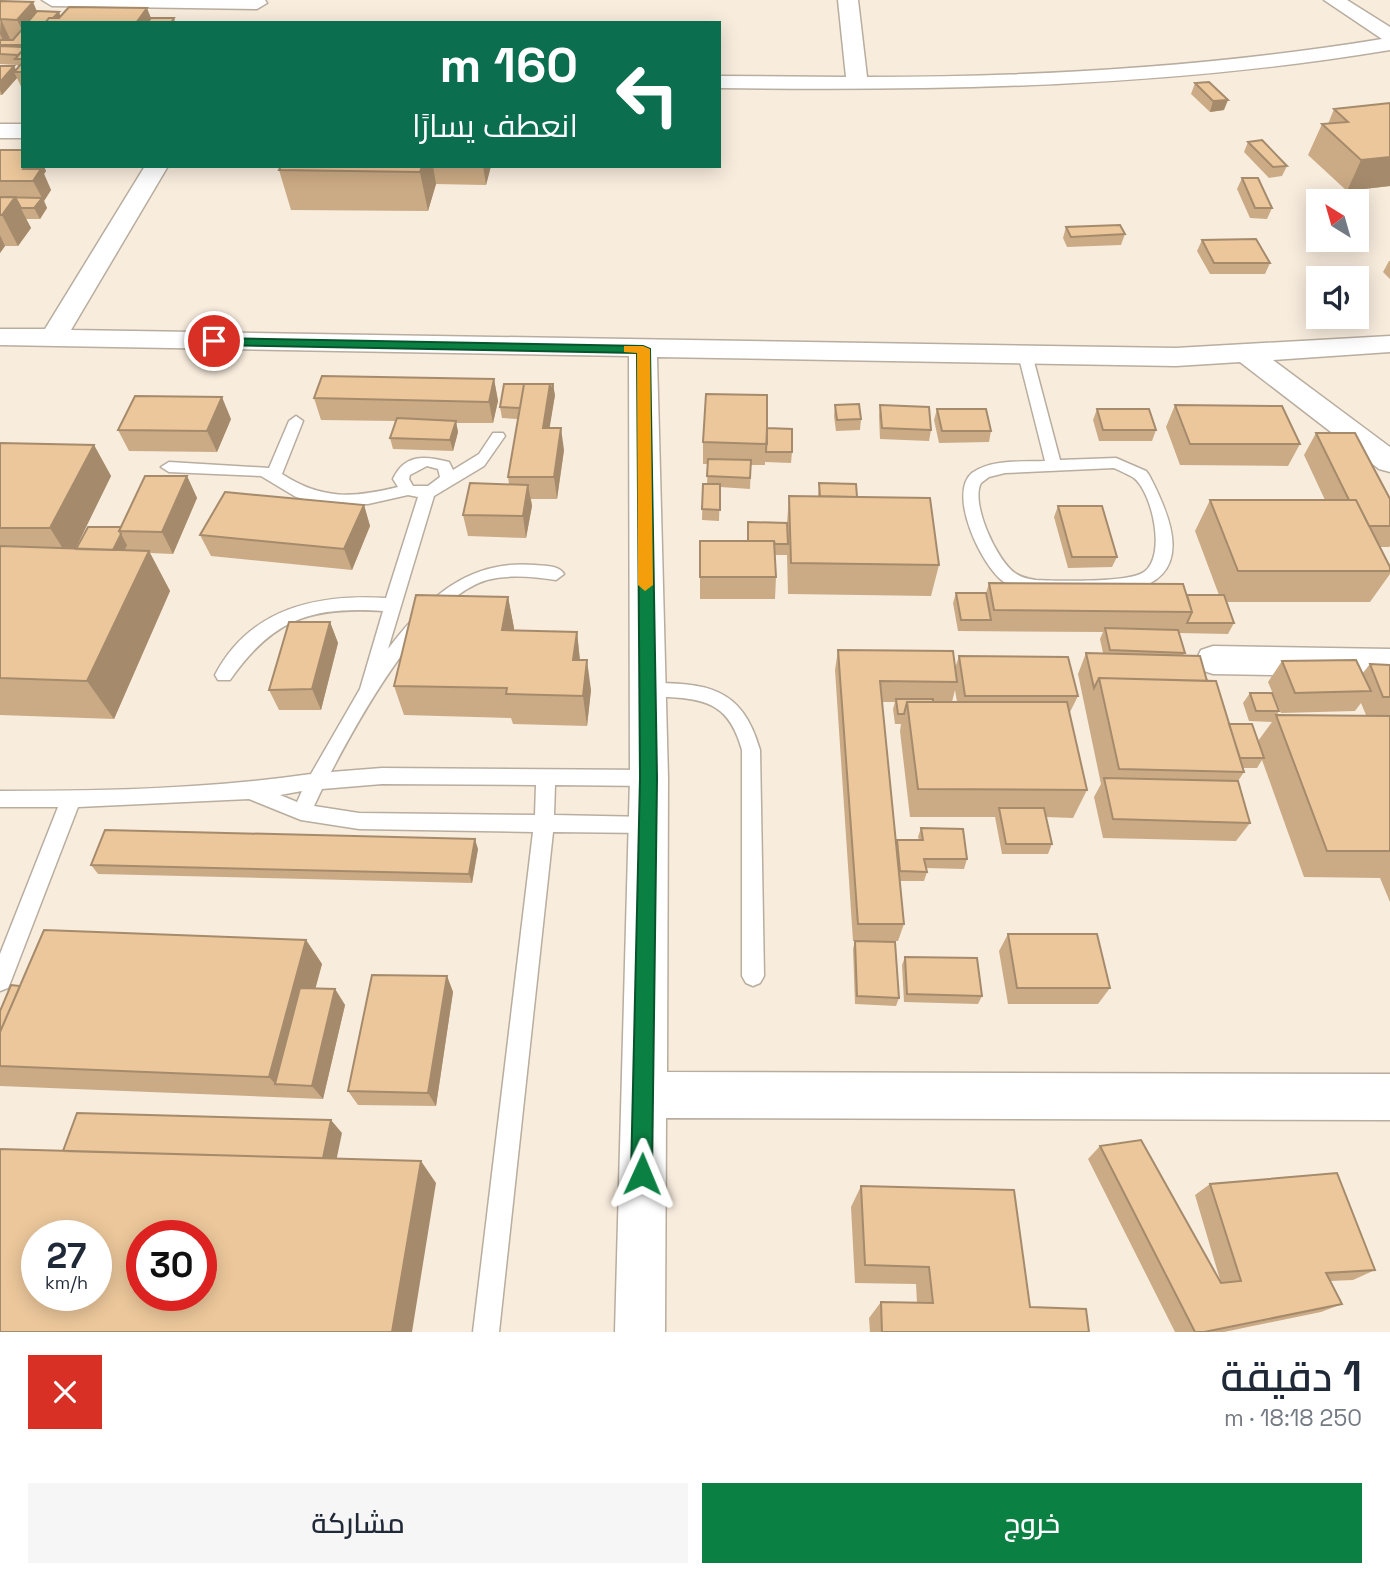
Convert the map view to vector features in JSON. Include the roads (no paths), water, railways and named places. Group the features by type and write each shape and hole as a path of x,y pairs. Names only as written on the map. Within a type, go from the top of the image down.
{"street":[{"path":"52,0 257,1 246,21"},
{"path":"848,0 857,84"},
{"path":"1334,0 1390,36"},
{"path":"721,82 1051,82 1146,77 1262,65 1390,44"},
{"path":"0,131 21,131"},
{"path":"53,338 156,168"},
{"path":"0,337 1138,357 1249,355 1390,344"},
{"path":"640,1332 649,778 643,349"},
{"path":"1249,355 1390,462"},
{"path":"1213,660 1390,663"},
{"path":"642,1095 1390,1097"}],"lane":[{"path":"1025,354 1054,466"},
{"path":"274,475 296,421"},
{"path":"169,467 251,470 274,475 299,492 332,500 376,498 408,490 427,493 436,490 448,478 478,464 490,452 498,436"},
{"path":"408,490 401,479 409,466 418,462 436,462 444,466 448,478"},
{"path":"1116,463 1141,475 1168,545 1162,565 1155,573 1131,584 1044,587 1026,585 996,568 988,555 970,489 976,478 989,471 1054,466 1116,463"},
{"path":"362,706 427,493"},
{"path":"301,812 316,780 362,706 426,613 446,594 470,579 499,571 528,569 556,574"},
{"path":"224,675 238,651 260,631 286,615 316,604 345,600 391,605"},
{"path":"646,690 687,690 712,696 733,709 747,728 751,750 752,976"},
{"path":"0,799 71,799 250,791 316,780 382,776 649,778"},
{"path":"486,1332 544,824 546,778"},
{"path":"250,791 301,812 359,821 648,825"},
{"path":"0,981 71,799"}]}
